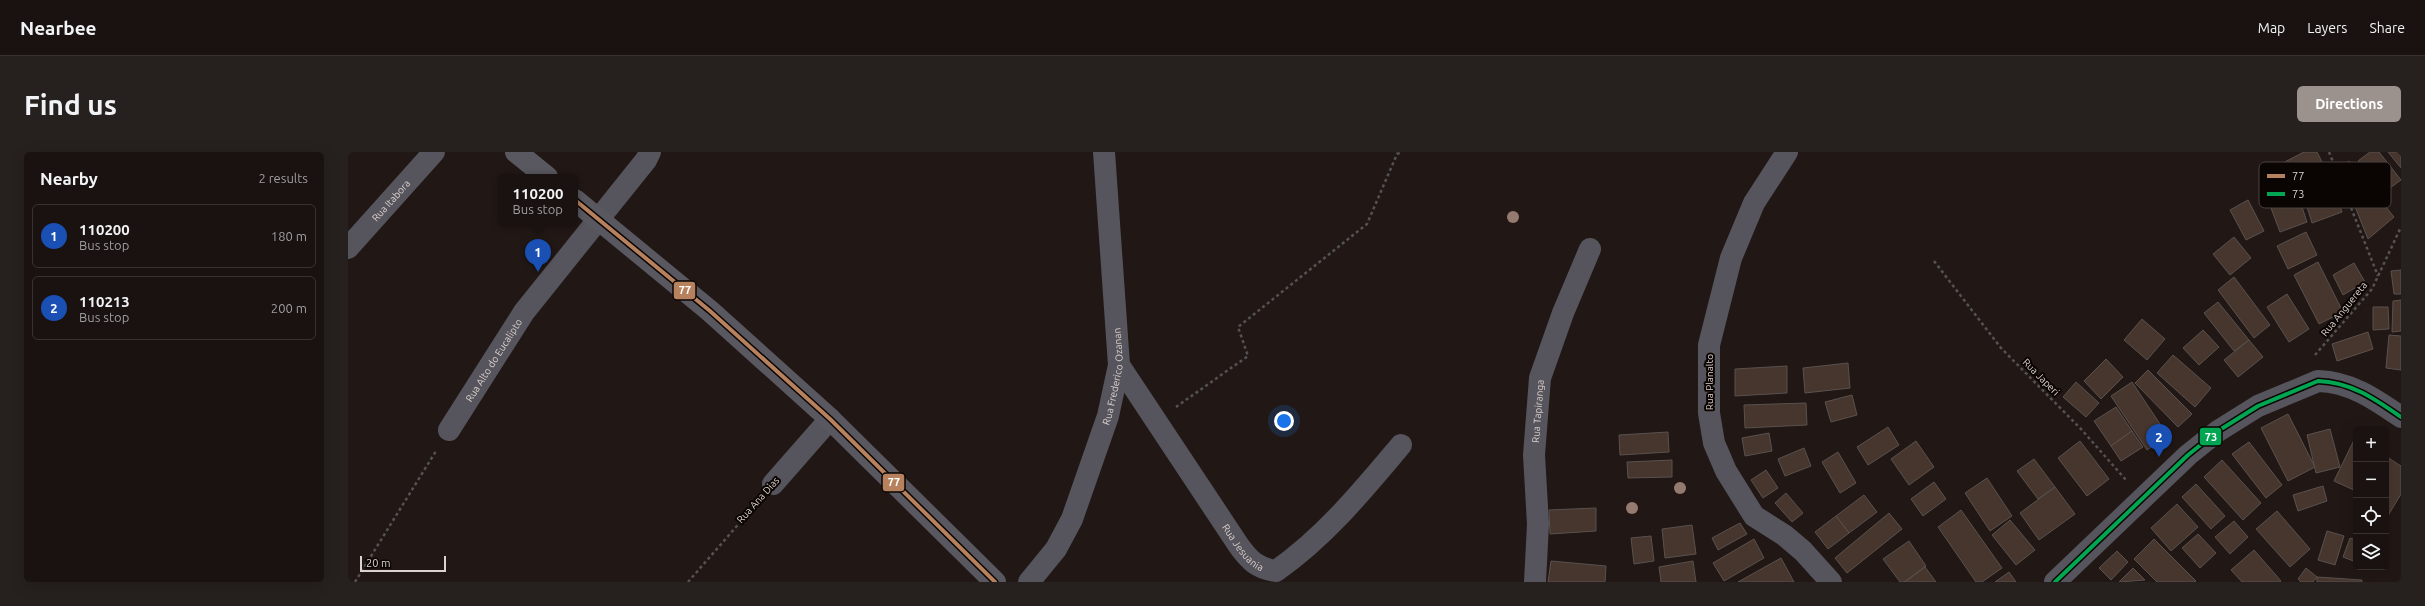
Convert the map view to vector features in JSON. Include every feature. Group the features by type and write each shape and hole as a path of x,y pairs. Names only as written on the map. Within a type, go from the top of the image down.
{"main road":[{"path":"516,152 543,174"},
{"path":"578,202 710,311 830,419 995,582"}],"street":[{"name":"Rua Itabora","path":"348,248 434,152"},
{"name":"Rua Alto do Eucalipto","path":"449,430 524,312 597,218 646,160 650,152"},
{"name":"Rua Frederico Ozanan","path":"1029,582 1056,549 1072,519 1108,416 1118,365 1104,152"},
{"name":"Rua Planalto","path":"1787,152 1754,203 1731,258 1709,345 1709,414 1714,443 1726,472 1754,516 1798,547 1831,582"},
{"name":"Rua Tapiranga","path":"1535,582 1538,524 1534,456 1540,378 1563,314 1590,249"},
{"name":"Rua Jesuania","path":"1118,365 1157,420 1203,494 1251,562 1261,568 1276,571 1297,556 1347,508 1401,444"},
{"path":"2055,582 2188,455 2218,431 2258,406 2318,381 2339,384 2359,390 2401,417"},
{"name":"Rua Ana Dias","path":"774,484 830,419"}],"path":[{"path":"1157,420 1248,356 1238,327 1367,224 1397,154 1402,152"},
{"path":"2329,152 2333,162"},
{"path":"2351,208 2378,276"},
{"name":"Rua Anguereta","path":"2311,360 2363,301 2378,276 2401,227"},
{"name":"Rua Japeri","path":"1934,261 2001,348 2081,429 2143,498"},
{"path":"355,582 449,430"},
{"name":"Rua Ana Dias","path":"688,582 774,484"}],"building":[{"path":"2304,152 2317,152 2322,162 2285,162"},
{"path":"2370,152 2379,152 2387,162 2359,162 2358,161"},
{"path":"2388,152 2401,152 2401,168"},
{"path":"2391,167 2401,180 2391,187"},
{"path":"2248,200 2264,231 2246,240 2230,210"},
{"path":"2271,208 2302,208 2307,222 2280,232"},
{"path":"2307,208 2341,208 2342,212 2312,223"},
{"path":"2356,208 2387,208 2394,217 2368,239"},
{"path":"2306,232 2317,255 2288,269 2277,246"},
{"path":"2234,237 2251,258 2230,275 2213,254"},
{"path":"2318,262 2343,312 2319,324 2294,275"},
{"path":"2354,263 2365,282 2343,295 2333,275"},
{"path":"2401,270 2401,294 2394,294 2391,271"},
{"path":"2234,277 2270,325 2254,338 2218,290"},
{"path":"2287,294 2309,329 2289,342 2267,307"},
{"path":"2401,300 2401,331 2392,332 2393,301"},
{"path":"2218,302 2249,340 2234,351 2204,313"},
{"path":"2373,307 2388,307 2389,329 2373,330"},
{"path":"2142,319 2165,339 2147,360 2124,340"},
{"path":"2203,330 2219,347 2199,365 2183,348"},
{"path":"2368,332 2373,349 2337,361 2332,344"},
{"path":"2389,335 2401,336 2401,370 2386,368"},
{"path":"2249,340 2263,357 2238,377 2224,360"},
{"path":"2173,355 2211,388 2195,407 2157,373"},
{"path":"2106,359 2123,377 2101,399 2084,381"},
{"path":"1848,363 1850,388 1805,393 1803,368"},
{"path":"1787,366 1787,393 1735,396 1735,369"},
{"path":"2148,370 2192,414 2178,427 2135,383"},
{"path":"2076,382 2099,403 2086,417 2063,397"},
{"path":"2132,382 2168,436 2147,450 2111,396"},
{"path":"1852,395 1857,415 1831,422 1825,402"},
{"path":"1806,403 1807,425 1745,428 1744,405"},
{"path":"2116,407 2132,431 2111,446 2094,421"},
{"path":"2288,414 2315,467 2288,481 2261,428"},
{"path":"1888,427 1899,445 1868,465 1857,447"},
{"path":"2330,429 2340,467 2316,473 2307,435"},
{"path":"2132,431 2143,447 2121,461 2111,446"},
{"path":"1668,432 1669,452 1620,455 1619,435"},
{"path":"1769,433 1772,451 1745,456 1742,438"},
{"path":"1916,441 1934,467 1909,485 1891,459"},
{"path":"2080,441 2109,479 2087,496 2058,458"},
{"path":"2249,442 2282,485 2266,498 2232,454"},
{"path":"2353,442 2353,490 2334,481"},
{"path":"1804,448 1811,466 1785,476 1778,459"},
{"path":"1838,452 1856,483 1840,493 1822,462"},
{"path":"2389,458 2401,466 2401,494 2389,514"},
{"path":"2034,459 2055,487 2038,499 2017,471"},
{"path":"1672,460 1672,477 1628,478 1627,462"},
{"path":"2222,460 2261,503 2243,520 2204,477"},
{"path":"1766,470 1778,488 1763,498 1751,480"},
{"path":"1987,478 2012,516 1990,531 1965,493"},
{"path":"1934,482 1946,499 1923,516 1911,499"},
{"path":"2196,484 2225,516 2211,529 2182,497"},
{"path":"2323,486 2327,501 2298,511 2293,495"},
{"path":"2055,487 2075,514 2039,540 2020,513"},
{"path":"1786,493 1803,513 1792,522 1775,503"},
{"path":"1864,495 1877,512 1849,533 1836,516"},
{"path":"2177,504 2198,527 2171,551 2151,528"},
{"path":"1596,508 1596,531 1550,534 1549,510"},
{"path":"1961,510 2002,568 1982,582 1976,582 1938,527"},
{"path":"2277,511 2310,549 2290,567 2256,529"},
{"path":"1889,513 1902,529 1847,573 1835,558"},
{"path":"1836,516 1849,533 1828,549 1815,532"},
{"path":"2010,520 2035,550 2016,565 1992,535"},
{"path":"2234,521 2248,537 2230,554 2215,537"},
{"path":"1740,523 1747,534 1718,550 1712,538"},
{"path":"1692,525 1696,554 1665,558 1662,529"},
{"path":"2327,531 2344,536 2335,565 2318,560"},
{"path":"2198,534 2216,553 2200,568 2182,548"},
{"path":"1651,536 1654,561 1634,564 1631,538"},
{"path":"2350,538 2353,539 2353,561 2343,557"},
{"path":"1754,539 1764,558 1724,581 1713,563"},
{"path":"2154,539 2196,581 2157,582 2134,559"},
{"path":"1909,541 1926,566 1904,582 1900,582 1883,559"},
{"path":"2254,550 2281,581 2242,582 2231,570"},
{"path":"2117,551 2128,562 2111,580 2099,568"},
{"path":"1781,558 1794,582 1738,582"},
{"path":"1551,561 1606,566 1605,582 1548,582"},
{"path":"1693,561 1696,582 1661,582 1659,567"},
{"path":"1925,567 1936,582 1905,582"},
{"path":"2133,568 2145,580 2119,582"},
{"path":"2306,568 2317,577 2313,582 2301,582 2298,579"},
{"path":"2009,572 2016,582 1995,582"},
{"path":"2317,577 2362,580 2362,582 2317,582"}],"transit line":[{"name":"77","path":"578,202 710,311 830,419 995,582"},
{"name":"73","path":"2055,582 2188,455 2218,431 2258,406 2318,381 2330,382 2352,388 2372,398 2401,417"}],"place":[{"name":"110200","path":"538,272"},
{"name":"110213","path":"2159,457"}]}
